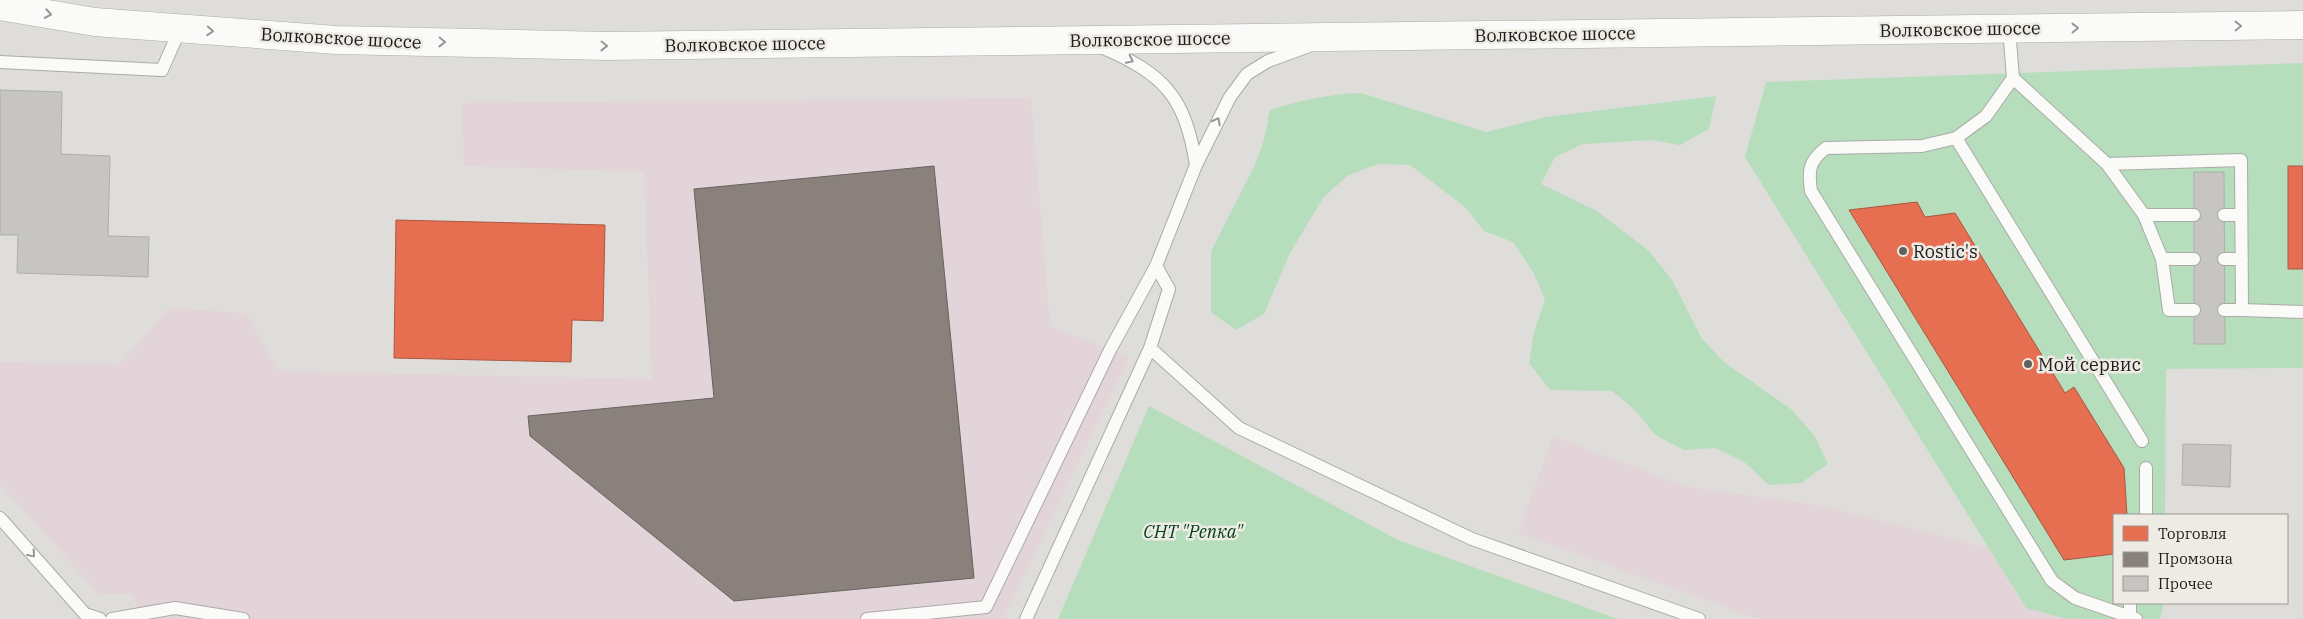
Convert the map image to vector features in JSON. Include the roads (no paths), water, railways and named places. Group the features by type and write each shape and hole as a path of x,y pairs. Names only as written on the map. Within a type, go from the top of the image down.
{"main road":[{"name":"Волковское шоссе","path":"0,6 95,22 336,40 607,46 2302,25"}],"lane":[{"path":"2009,28 2013,78 1986,116 1956,138 1922,146 1826,148 1815,156 1809,172 1811,191 2052,581 2075,598 2136,619"},
{"path":"0,62 162,70 180,29"},
{"path":"867,619 986,608 1110,350 1156,266 1196,165 1230,97 1247,74 1268,61 1336,37"},
{"path":"1085,40 1135,62 1164,84 1180,107 1192,136 1196,165"},
{"path":"2013,78 2107,164 2144,215 2162,259 2169,310 2194,310"},
{"path":"1956,138 2142,441"},
{"path":"2107,164 2241,160 2242,310"},
{"path":"2224,214 2241,214"},
{"path":"2144,215 2194,215"},
{"path":"2162,259 2194,259"},
{"path":"2224,260 2242,259"},
{"path":"1026,619 1150,348 1169,289 1156,266"},
{"path":"2224,310 2303,312"},
{"path":"1150,348 1239,428 1472,539 1698,619"},
{"path":"2146,468 2146,514"},
{"path":"0,518 84,614 100,619"},
{"path":"2130,604 2130,618"},
{"path":"112,619 175,608 243,619"}],"place":[{"name":"Rostic's","path":"1903,251"},
{"name":"Мой сервис","path":"2028,364"}],"park label":[{"name":"СНТ \"Репка\"","path":"1193,531"}]}
